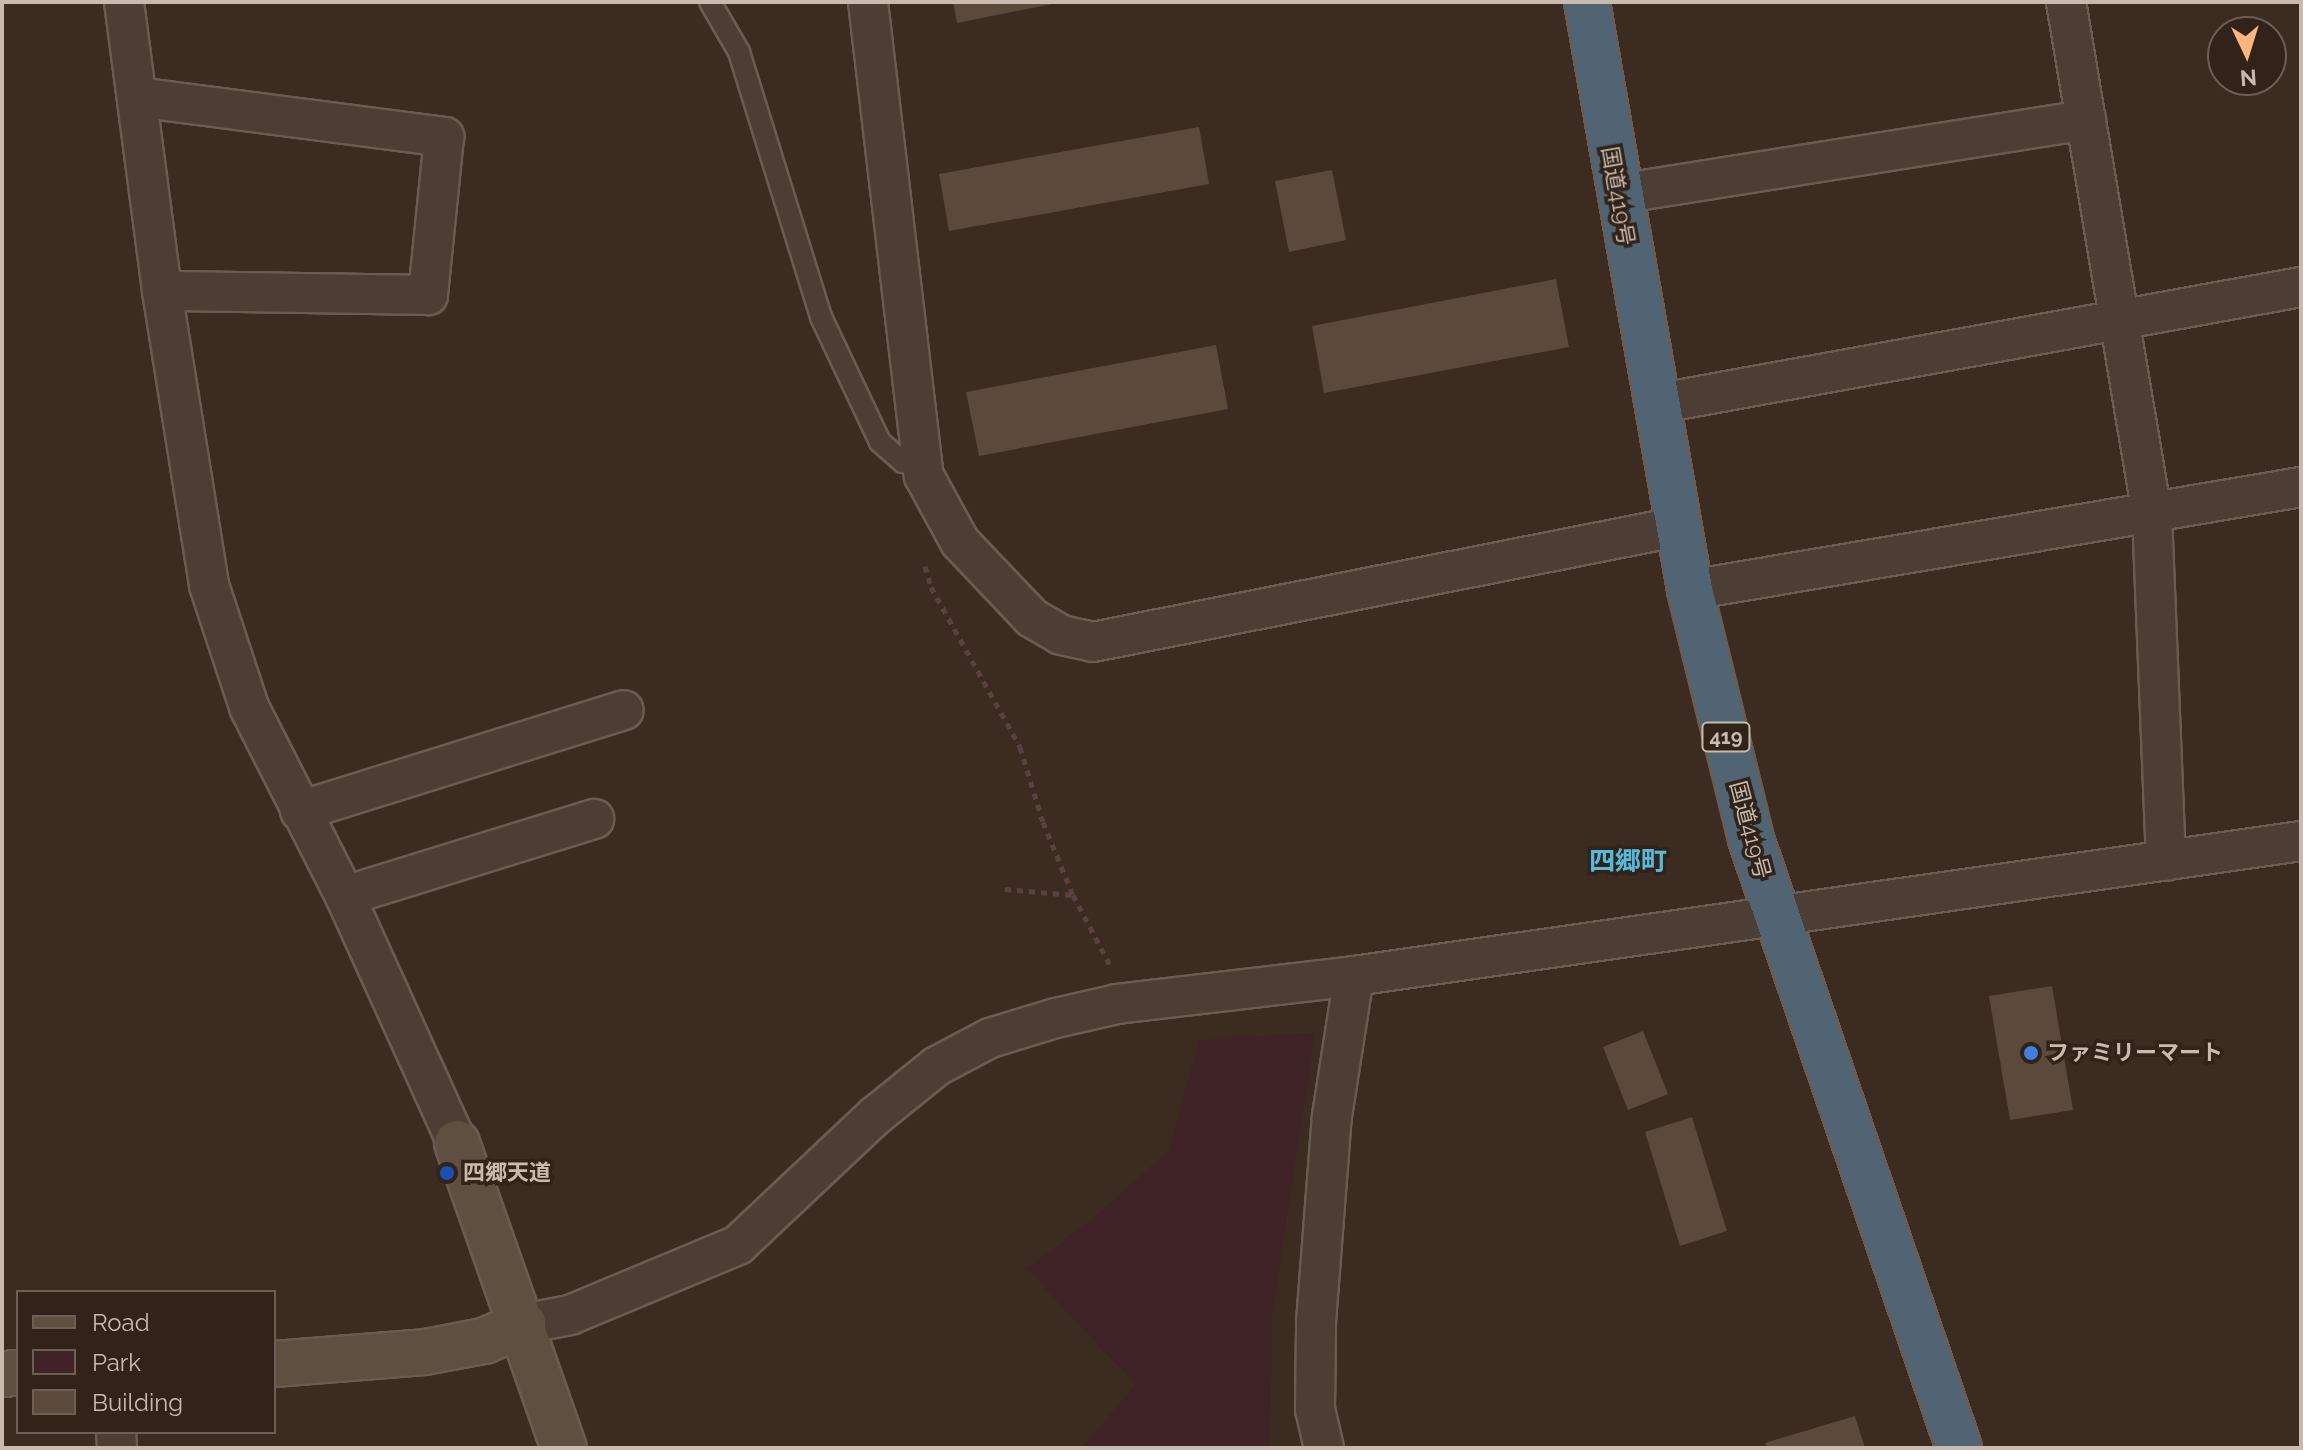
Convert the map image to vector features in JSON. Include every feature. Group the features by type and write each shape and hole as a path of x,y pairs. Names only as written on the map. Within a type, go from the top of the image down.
{"highway":[{"name":"国道419号","path":"1587,2 1618,194 1655,404 1681,526 1690,590 1773,913 1959,1448"}],"street":[{"path":"124,2 162,291 209,585 249,707 345,896 457,1143 564,1448"},
{"path":"868,2 922,465 960,542 1032,618 1061,635 1093,642 1681,526"},
{"path":"2066,2 2123,318 2152,514 2166,861"},
{"path":"137,97 444,137 428,295 162,291"},
{"path":"1618,194 2086,120"},
{"path":"1655,404 2301,287"},
{"path":"1690,590 2301,487"},
{"path":"300,811 624,710"},
{"path":"345,896 594,819"},
{"path":"276,1364 425,1352 484,1341 523,1324 570,1315 738,1245 875,1116 937,1066 990,1038 1122,1004 1354,976 1773,913 2301,841"},
{"path":"1324,1448 1315,1410 1316,1322 1332,1116 1354,976"}],"lane":[{"path":"710,2 739,52 821,317 880,442 903,462 922,465"}],"path":[{"path":"923,559 931,587 1020,747 1043,822 1073,895 1115,975 1122,1004"},
{"path":"1005,889 1073,895"}],"green space":[{"path":"1315,1033 1272,1315 1270,1448 1081,1448 1136,1385 1027,1269 1102,1211 1169,1150 1199,1040"}],"building":[{"path":"953,2 1057,2 1057,3 957,23"},
{"path":"1199,127 1209,184 949,231 939,174"},
{"path":"1332,170 1346,240 1289,252 1275,181"},
{"path":"1556,279 1569,347 1324,393 1312,326"},
{"path":"1216,345 1228,409 979,456 966,392"},
{"name":"ファミリーマート","path":"2052,986 2073,1110 2010,1120 1989,996"},
{"path":"1643,1031 1668,1094 1628,1110 1603,1047"},
{"path":"1692,1117 1727,1231 1680,1246 1645,1132"},
{"path":"1855,1416 1865,1448 1767,1448 1765,1443"}],"place":[{"name":"ファミリーマート","path":"2031,1053"},
{"name":"四郷天道","path":"447,1173"}],"district":[{"name":"四郷町","path":"1628,862"}]}
